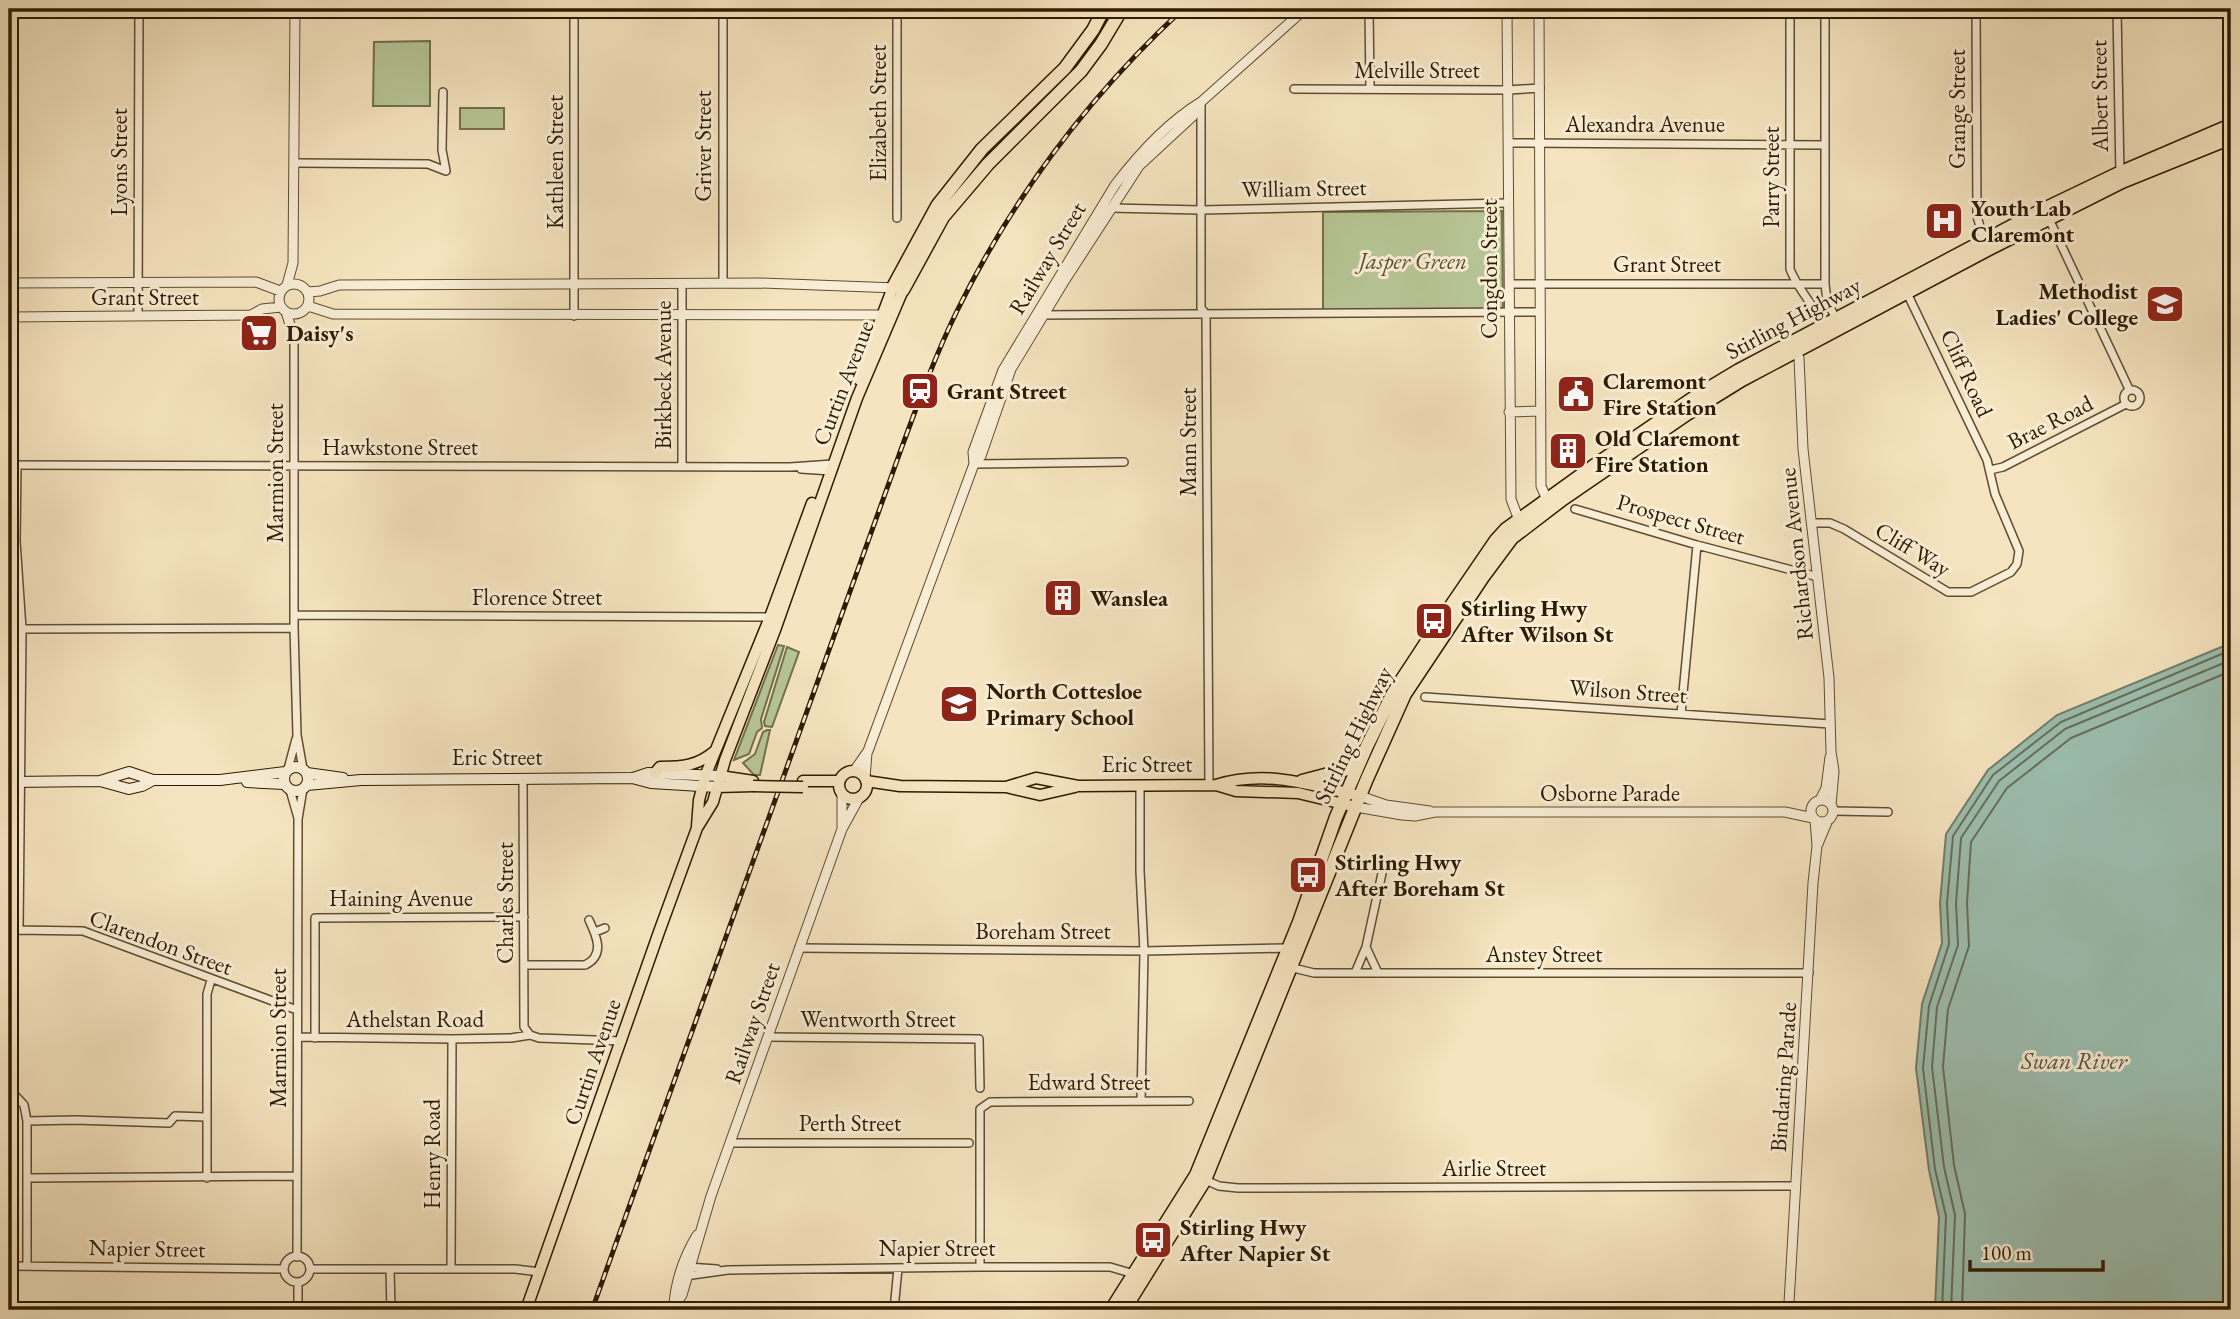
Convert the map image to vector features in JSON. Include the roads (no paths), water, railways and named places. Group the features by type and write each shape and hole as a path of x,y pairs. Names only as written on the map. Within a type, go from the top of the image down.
{"highway":[{"name":"Curtin Avenue","path":"898,288 937,206 982,149 1065,68 1093,30 1104,9"},
{"name":"Curtin Avenue","path":"898,288 943,217 988,164 1081,71 1122,9"},
{"name":"Stirling Highway","path":"1124,1310 1139,1277 1200,1177 1351,800 1361,761 1393,693 1496,540 1718,382 1833,326 1986,245 2049,219 2121,178 2231,125"},
{"name":"Stirling Highway","path":"1548,503 1715,396 1795,352 1833,326 1908,293 2044,209 2231,138"},
{"name":"Stirling Highway","path":"1286,966 1283,949 1351,800 1409,687 1523,521"},
{"path":"1302,780 1344,770 1361,761"},
{"name":"Stirling Highway","path":"1111,1310 1139,1277"}],"main road":[{"name":"Curtin Avenue","path":"526,1310 659,932 697,828 713,802 775,617 898,288"},
{"name":"Curtin Avenue","path":"697,828 699,800 706,774 775,617"},
{"path":"655,773 660,767 696,764 716,750"},
{"name":"Eric Street","path":"286,771 295,766 305,771 361,780"},
{"path":"100,781 129,772 153,780 220,780 287,787 286,771 220,780"},
{"path":"305,771 305,787"},
{"path":"840,788 843,775 854,771 864,787"},
{"name":"Eric Street","path":"287,787 361,780 632,778 655,773 706,774 719,781"},
{"name":"Eric Street","path":"632,778 652,783 703,786 719,781 803,784 840,788 850,799 864,787 1006,787 1040,795 1078,786"},
{"name":"Eric Street","path":"1006,787 1036,779 1078,786 1212,785 1236,779 1302,780 1351,800"},
{"path":"14,782 100,781 129,789 153,780"},
{"name":"Eric Street","path":"1212,785 1236,791 1298,793 1351,800"}],"street":[{"name":"Lyons Street","path":"138,316 139,9"},
{"path":"295,9 293,263 279,302 283,309 299,313 308,306"},
{"name":"Kathleen Street","path":"574,9 574,316"},
{"name":"Griver Street","path":"723,9 723,283"},
{"name":"Elizabeth Street","path":"897,9 897,218"},
{"name":"Railway Street","path":"673,1308 682,1295 685,1272 842,829 864,787 868,751 974,464 972,452 1003,370 1040,315 1132,162 1188,109 1201,102 1305,9"},
{"path":"1369,9 1370,89"},
{"name":"Congdon Street","path":"1507,9 1511,499 1523,521"},
{"path":"1539,9 1541,486 1548,503"},
{"name":"Parry Street","path":"1790,9 1790,269 1796,284 1833,326"},
{"path":"1825,9 1825,284 1833,326"},
{"name":"Grange Street","path":"1976,9 1977,216 1986,245"},
{"name":"Albert Street","path":"2117,9 2121,178"},
{"name":"Melville Street","path":"1294,89 1540,88"},
{"path":"443,92 442,150 446,171"},
{"name":"Mann Street","path":"1201,102 1200,308 1206,314 1212,785"},
{"name":"Alexandra Avenue","path":"1508,143 1825,145"},
{"path":"295,163 428,164 446,171 453,178"},
{"name":"William Street","path":"1105,208 1201,210 1508,203"},
{"path":"2049,219 2129,389"},
{"path":"293,263 305,288 308,306"},
{"name":"Grant Street","path":"9,283 256,282 284,288"},
{"name":"Birkbeck Avenue","path":"682,283 682,467"},
{"path":"284,288 320,291 339,285 723,283 898,288"},
{"name":"Grant Street","path":"1508,284 1825,284"},
{"name":"Cliff Road","path":"1908,293 1990,470"},
{"path":"308,306 334,314 887,315"},
{"name":"Grant Street","path":"9,317 251,315 262,309 283,309"},
{"name":"Marmion Street","path":"283,309 295,337"},
{"path":"1040,315 1540,312"},
{"name":"Marmion Street","path":"299,313 295,337 294,628 297,735 305,771"},
{"name":"Richardson Avenue","path":"1795,352 1798,358 1803,449 1829,678 1834,771 1831,812"},
{"name":"Brae Road","path":"1990,470 2003,467 2126,404 2136,405 2140,399 2138,392 2129,389 2123,395 2126,404"},
{"path":"1509,412 1541,411"},
{"path":"974,464 1124,462"},
{"path":"13,466 22,629 14,782 19,930"},
{"name":"Hawkstone Street","path":"13,466 829,468"},
{"name":"Cliff Way","path":"1811,523 1830,523 1844,530 1942,590 1971,592 2011,572 2019,558 2019,551 1995,494 1990,470"},
{"name":"Prospect Street","path":"1575,509 1818,577"},
{"path":"1681,714 1697,545"},
{"name":"Florence Street","path":"294,615 775,617"},
{"path":"22,629 294,628"},
{"name":"Wilson Street","path":"1425,697 1830,724"},
{"name":"Marmion Street","path":"286,771 297,735"},
{"name":"Railway Street","path":"854,771 868,751"},
{"name":"Richardson Avenue","path":"1814,819 1811,811 1826,788 1831,752"},
{"name":"Charles Street","path":"523,778 524,1027 530,1035"},
{"path":"1140,785 1144,951 1141,1101"},
{"name":"Marmion Street","path":"287,787 298,819"},
{"name":"Marmion Street","path":"297,1257 298,819 305,787"},
{"name":"Railway Street","path":"840,788 842,829"},
{"name":"Osborne Parade","path":"1351,800 1402,815 1415,816 1435,812 1785,812 1822,822 1831,812"},
{"path":"1817,803 1831,812 1888,812"},
{"name":"Osborne Parade","path":"1785,812 1817,803"},
{"name":"Bindaring Parade","path":"1817,846 1831,812"},
{"name":"Bindaring Parade","path":"1791,1310 1789,1303 1795,1186 1817,846 1814,819"},
{"path":"1354,973 1366,947 1384,864"},
{"name":"Haining Avenue","path":"315,1038 315,918 524,917"},
{"path":"525,965 585,965 590,962 598,945 589,920"},
{"path":"595,932 605,928"},
{"name":"Clarendon Street","path":"9,932 83,931 297,1010"},
{"path":"1366,947 1378,973"},
{"name":"Boreham Street","path":"799,948 1144,951 1283,949"},
{"name":"Anstey Street","path":"1286,966 1314,973 1809,973"},
{"path":"207,1178 207,994 211,980"},
{"name":"Athelstan Road","path":"298,1037 452,1039 530,1035 539,1038 622,1041"},
{"name":"Wentworth Street","path":"768,1037 979,1039 980,1088"},
{"name":"Henry Road","path":"451,1269 452,1039"},
{"path":"9,1089 24,1105 27,1121 27,1266"},
{"name":"Edward Street","path":"980,1267 980,1109 990,1102 1189,1101"},
{"path":"27,1121 75,1119 169,1123 175,1116 206,1117"},
{"name":"Perth Street","path":"731,1143 969,1143"},
{"path":"28,1178 297,1176"},
{"name":"Airlie Street","path":"1200,1177 1229,1188 1795,1186"},
{"path":"297,1257 304,1259 310,1269 305,1279 298,1282 288,1279 284,1269 287,1261 297,1257"},
{"name":"Napier Street","path":"9,1266 284,1269"},
{"name":"Napier Street","path":"685,1272 1110,1267 1139,1277"},
{"path":"894,1310 898,1268"},
{"path":"310,1269 515,1269 540,1272"},
{"path":"390,1269 391,1310"},
{"path":"298,1282 298,1310"}],"water":[{"name":"Swan River","path":"2231,643 2231,1310 1935,1310 1939,1217 1929,1170 1916,1068 1922,1004 1942,943 1940,903 1946,834 1988,770 2057,715"}],"railway":[{"path":"592,1310 899,455 926,382 957,311 1003,228 1056,150 1116,76 1183,9"}],"place":[{"name":"Youth Lab Claremont","path":"1944,221"},
{"name":"Methodist Ladies' College","path":"2165,304"},
{"name":"Daisy's","path":"259,333"},
{"name":"Grant Street","path":"920,391"},
{"name":"Claremont Fire Station","path":"1576,394"},
{"name":"Old Claremont Fire Station","path":"1568,451"},
{"name":"Wanslea","path":"1063,598"},
{"name":"Stirling Hwy After Wilson St","path":"1434,621"},
{"name":"North Cottesloe Primary School","path":"959,704"},
{"name":"Stirling Hwy After Boreham St","path":"1308,875"},
{"name":"Stirling Hwy After Napier St","path":"1153,1240"}],"park label":[{"name":"Jasper Green","path":"1413,261"}]}
